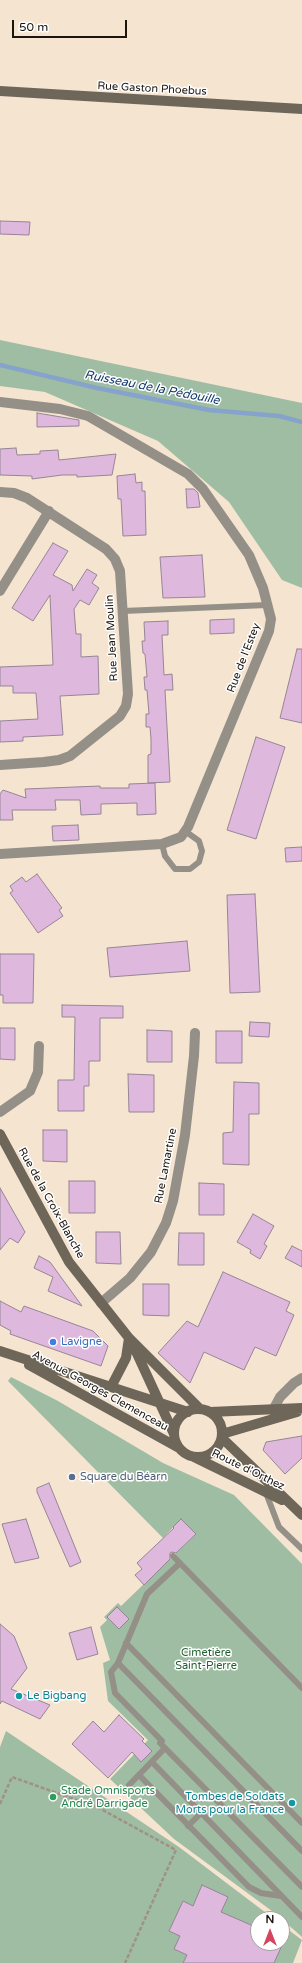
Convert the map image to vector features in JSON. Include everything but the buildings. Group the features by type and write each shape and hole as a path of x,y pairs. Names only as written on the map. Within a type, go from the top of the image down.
{"main road":[{"name":"Rue Gaston Phoebus","path":"0,91 302,109"},
{"name":"Rue de la Croix-Blanche","path":"0,1134 69,1262 129,1338 205,1411"},
{"name":"Rue de la Croix-Blanche","path":"129,1338 174,1434"},
{"path":"111,1387 126,1358 129,1338"},
{"name":"Avenue Georges Clemenceau","path":"4,1352 188,1412"},
{"name":"Avenue Georges Clemenceau","path":"4,1352 179,1448"},
{"path":"205,1411 218,1419 222,1436 218,1448 213,1452 207,1456 194,1457 183,1452 179,1448 174,1434 177,1422 188,1412 205,1411 302,1410"},
{"path":"222,1436 302,1410"},
{"name":"Route d'Orthez","path":"222,1436 302,1515"},
{"name":"Route d'Orthez","path":"194,1457 291,1505"}],"street":[{"name":"Rue de l'Estey","path":"0,402 60,409 88,416 188,474 203,489 249,555 262,588 271,619 269,631 185,831"},
{"name":"Rue Jean Moulin","path":"0,492 14,493 49,511 106,549 115,559 120,571 128,694 126,706 120,716 70,756 44,762 0,765"},
{"path":"0,591 49,511"},
{"path":"0,854 162,844 181,837 185,831"},
{"name":"Rue Lamartine","path":"101,1303 130,1278 151,1252 166,1224 171,1208 185,1135 194,1056 194,1033"},
{"path":"0,1112 30,1090 38,1072 39,1046"},
{"path":"274,1410 280,1397 294,1383 302,1378"}],"lane":[{"path":"123,611 267,605"},
{"path":"162,844 165,856 175,869 190,869 199,862 202,851 199,841 185,831"},
{"path":"266,1493 279,1527 302,1550"},
{"path":"173,1556 302,1688"},
{"path":"180,1564 147,1594 118,1663 111,1672 115,1693 162,1740 160,1743 302,1887"},
{"path":"126,1643 302,1823"},
{"path":"118,1663 302,1851"},
{"path":"129,1785 165,1748"},
{"path":"152,1762 302,1917"},
{"path":"139,1775 249,1887 261,1893 281,1896"},
{"path":"188,1826 201,1813"}],"path":[{"path":"0,1804 12,1777 99,1808 176,1850 125,1963"}],"green space":[{"path":"0,340 302,403 302,588 282,580 229,502 158,441 45,392 0,386"},
{"name":"Cimetière Saint-Pierre","path":"11,1377 58,1401 163,1463 234,1495 302,1564 302,1937 290,1926 290,1911 272,1911 174,1839 110,1779 148,1740 108,1701 103,1663 110,1660 100,1627 107,1620 104,1617 118,1603 121,1606 196,1534 181,1519 163,1538 8,1381"},
{"name":"Stade Omnisports André Darrigade","path":"6,1731 179,1847 263,1911 250,1911 250,1951 290,1951 290,1931 302,1940 293,1963 0,1963 0,1747"}],"waterway":[{"name":"Ruisseau de la Pédouille","path":"0,365 97,388 209,410 279,416 302,422"}],"place":[{"name":"Lavigne","path":"53,1342"},
{"name":"Square du Béarn","path":"72,1477"},
{"name":"Le Bigbang","path":"19,1696"},
{"name":"Stade Omnisports André Darrigade","path":"53,1797"},
{"name":"Tombes de Soldats Morts pour la France","path":"292,1803"}]}
